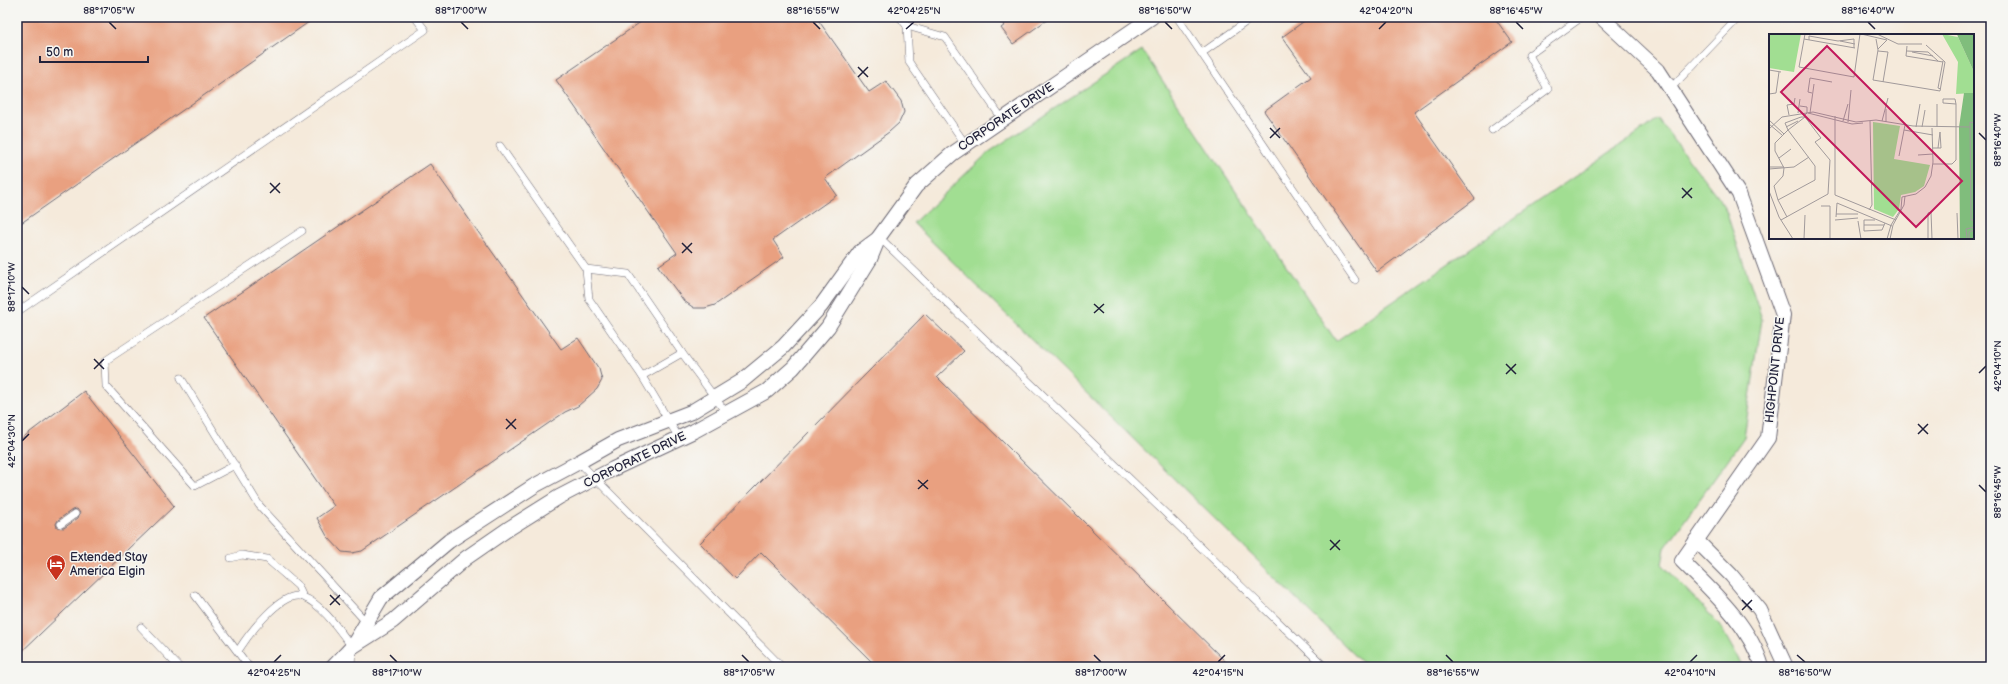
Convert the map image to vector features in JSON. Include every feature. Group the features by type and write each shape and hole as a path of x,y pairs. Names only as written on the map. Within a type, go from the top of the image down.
{"street":[{"name":"CORPORATE DRIVE","path":"352,647 393,621 450,571 508,529 559,497 727,414 767,391 793,368 828,327 870,258 879,237 916,186 952,154 1152,17"},
{"name":"HIGHPOINT DRIVE","path":"1601,17 1658,70 1739,194 1783,315 1768,438 1682,561 1718,597 1745,632 1762,667"},
{"name":"CORPORATE DRIVE","path":"333,667 352,647 381,598 449,541 534,486 618,440 691,412 742,381 783,347 821,306 860,252 879,237"},
{"path":"1696,540 1731,575 1760,610 1786,667"}],"lane":[{"path":"17,312 425,30 416,17"},
{"path":"900,17 907,26 909,62 966,145"},
{"path":"1177,17 1355,280"},
{"path":"1202,53 1253,17"},
{"path":"1492,130 1548,89 1529,55 1582,17"},
{"path":"1670,89 1739,17"},
{"path":"907,26 945,37 1003,120"},
{"path":"500,146 586,269 589,299 642,376 679,438"},
{"path":"235,465 195,486 106,386 105,361 302,231"},
{"path":"879,237 1324,667"},
{"path":"586,269 628,274 682,353 727,414"},
{"path":"642,376 682,353"},
{"path":"181,378 260,505 367,623"},
{"path":"579,462 782,667"},
{"path":"61,524 75,514"},
{"path":"232,558 242,555 267,559 298,586 303,597 335,623 352,647 351,667"},
{"path":"195,595 249,667"},
{"path":"238,651 250,632 278,604 292,596 303,597"},
{"path":"140,627 179,667"}],"green space":[{"path":"1142,50 1336,341 1658,119 1724,205 1762,319 1744,437 1665,548 1662,564 1719,624 1743,667 1366,667 913,223 989,152"}],"building":[{"path":"17,17 316,17 17,226"},
{"path":"648,17 816,17 869,92 886,81 901,101 904,112 899,123 889,132 825,178 837,195 773,240 784,257 715,305 705,308 694,308 684,301 658,266 677,253 556,80"},
{"path":"999,17 1051,17 1013,44 1001,28 1005,25"},
{"path":"1310,17 1494,17 1512,42 1414,112 1475,199 1377,272 1264,111 1311,77 1282,37"},
{"path":"430,164 561,349 578,338 599,369 602,380 597,389 578,406 565,412 362,551 352,553 342,552 327,536 317,518 334,506 204,318"},
{"path":"925,314 964,351 937,377 1231,667 877,667 761,552 735,579 700,543"},
{"name":"Extended Stay America Elgin","path":"84,391 174,506 17,656 17,442","holes":["77,509 80,513 78,518 64,528 57,527 56,524 58,520 72,510"]}],"place":[{"name":"Extended Stay America Elgin","path":"56,581"}]}
